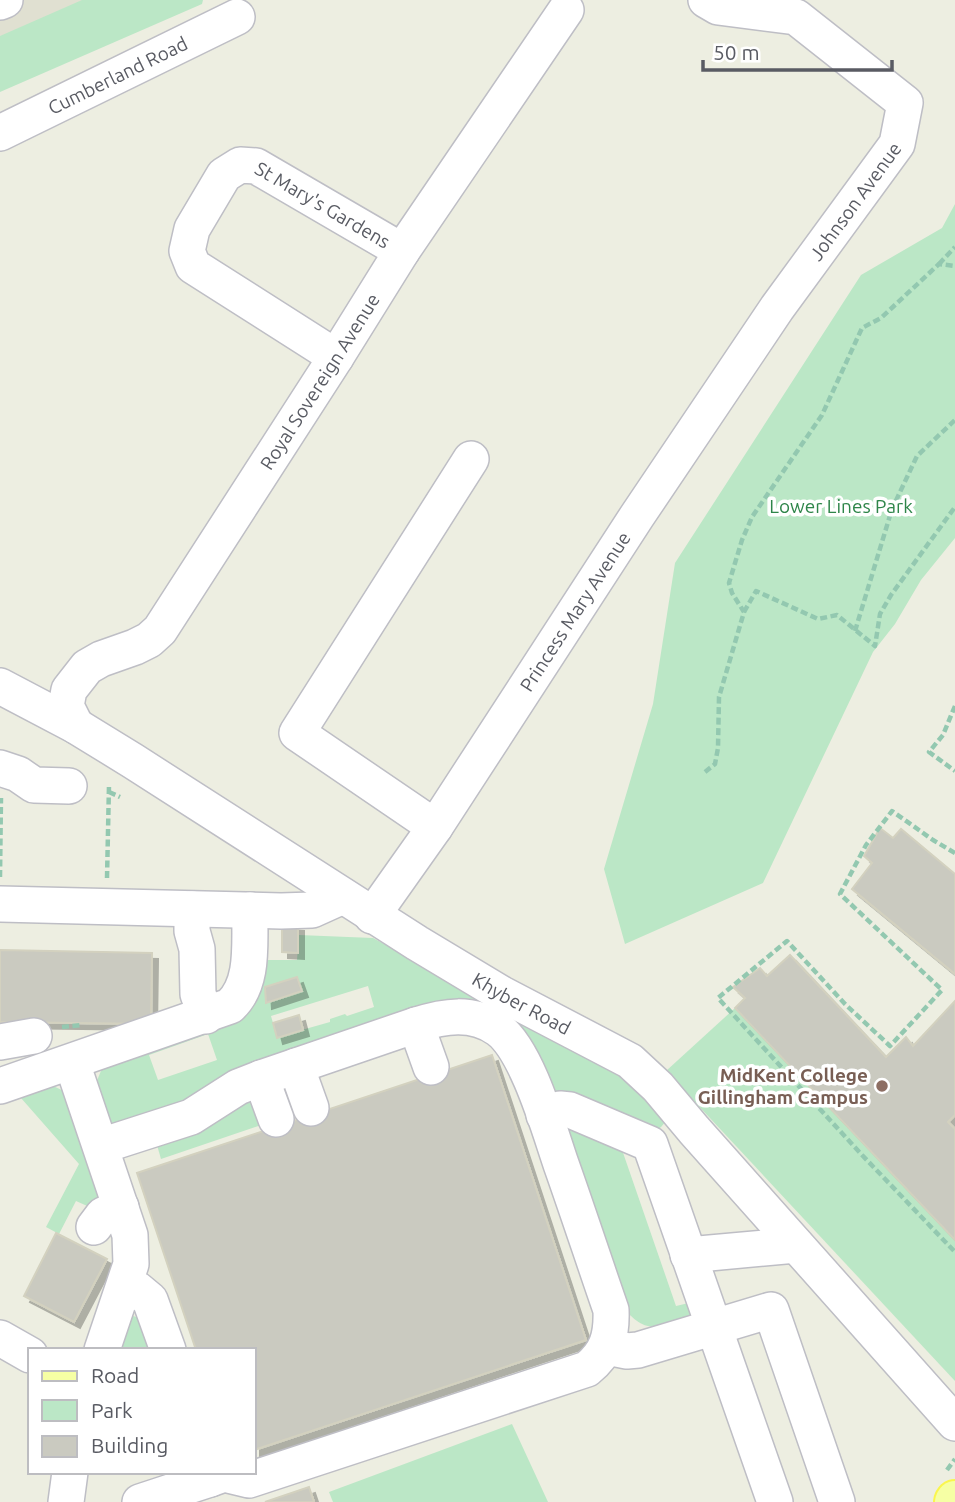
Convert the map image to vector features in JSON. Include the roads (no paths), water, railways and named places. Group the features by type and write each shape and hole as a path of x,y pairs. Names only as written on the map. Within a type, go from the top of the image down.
{"street":[{"path":"0,2 5,0"},
{"name":"Johnson Avenue","path":"706,0 718,7 796,18 905,103 897,144 777,308"},
{"name":"Royal Sovereign Avenue","path":"76,726 66,706 69,690 87,667 149,640 160,630 402,251 566,10"},
{"name":"Cumberland Road","path":"0,133 237,17"},
{"name":"St Mary's Gardens","path":"336,358 193,266 187,251 192,229 224,174 240,165 256,166 402,251"},
{"name":"Princess Mary Avenue","path":"372,916 435,827 637,516 777,308"},
{"path":"435,827 297,733 471,459"},
{"name":"Khyber Road","path":"0,686 76,726 372,916 502,994 630,1061 658,1087 955,1423"},
{"path":"1,781 18,774 34,785 69,786"},
{"path":"1,893 106,907 250,910 312,910 343,896"},
{"path":"192,909 191,931 197,948 198,994 206,1016"},
{"path":"0,1084 72,1063 230,1006 243,991 247,975 250,910"},
{"path":"101,1146 148,1147 238,1087 261,1078 442,1017 459,1016 478,1020 498,1029 520,1058 544,1115 553,1187 611,1310 612,1327 607,1348 598,1361 587,1369 539,1370 347,1433 249,1480 224,1474 209,1476 140,1502"},
{"path":"416,1025 431,1067"},
{"path":"0,1042 34,1036"},
{"path":"72,1063 101,1146 108,1217 132,1250 131,1264 103,1348"},
{"path":"296,1066 311,1108"},
{"path":"261,1078 276,1119"},
{"path":"544,1115 570,1110 650,1144 775,1502"},
{"path":"650,1144 686,1121"},
{"path":"688,1255 796,1245"},
{"path":"124,1284 138,1290 150,1300 167,1348"},
{"path":"607,1348 638,1350 771,1310 837,1502"},
{"path":"0,1338 28,1354"},
{"path":"66,1502 70,1474"}],"place":[{"name":"MidKent College Gillingham Campus","path":"882,1086"}],"park label":[{"name":"Lower Lines Park","path":"841,506"}]}
